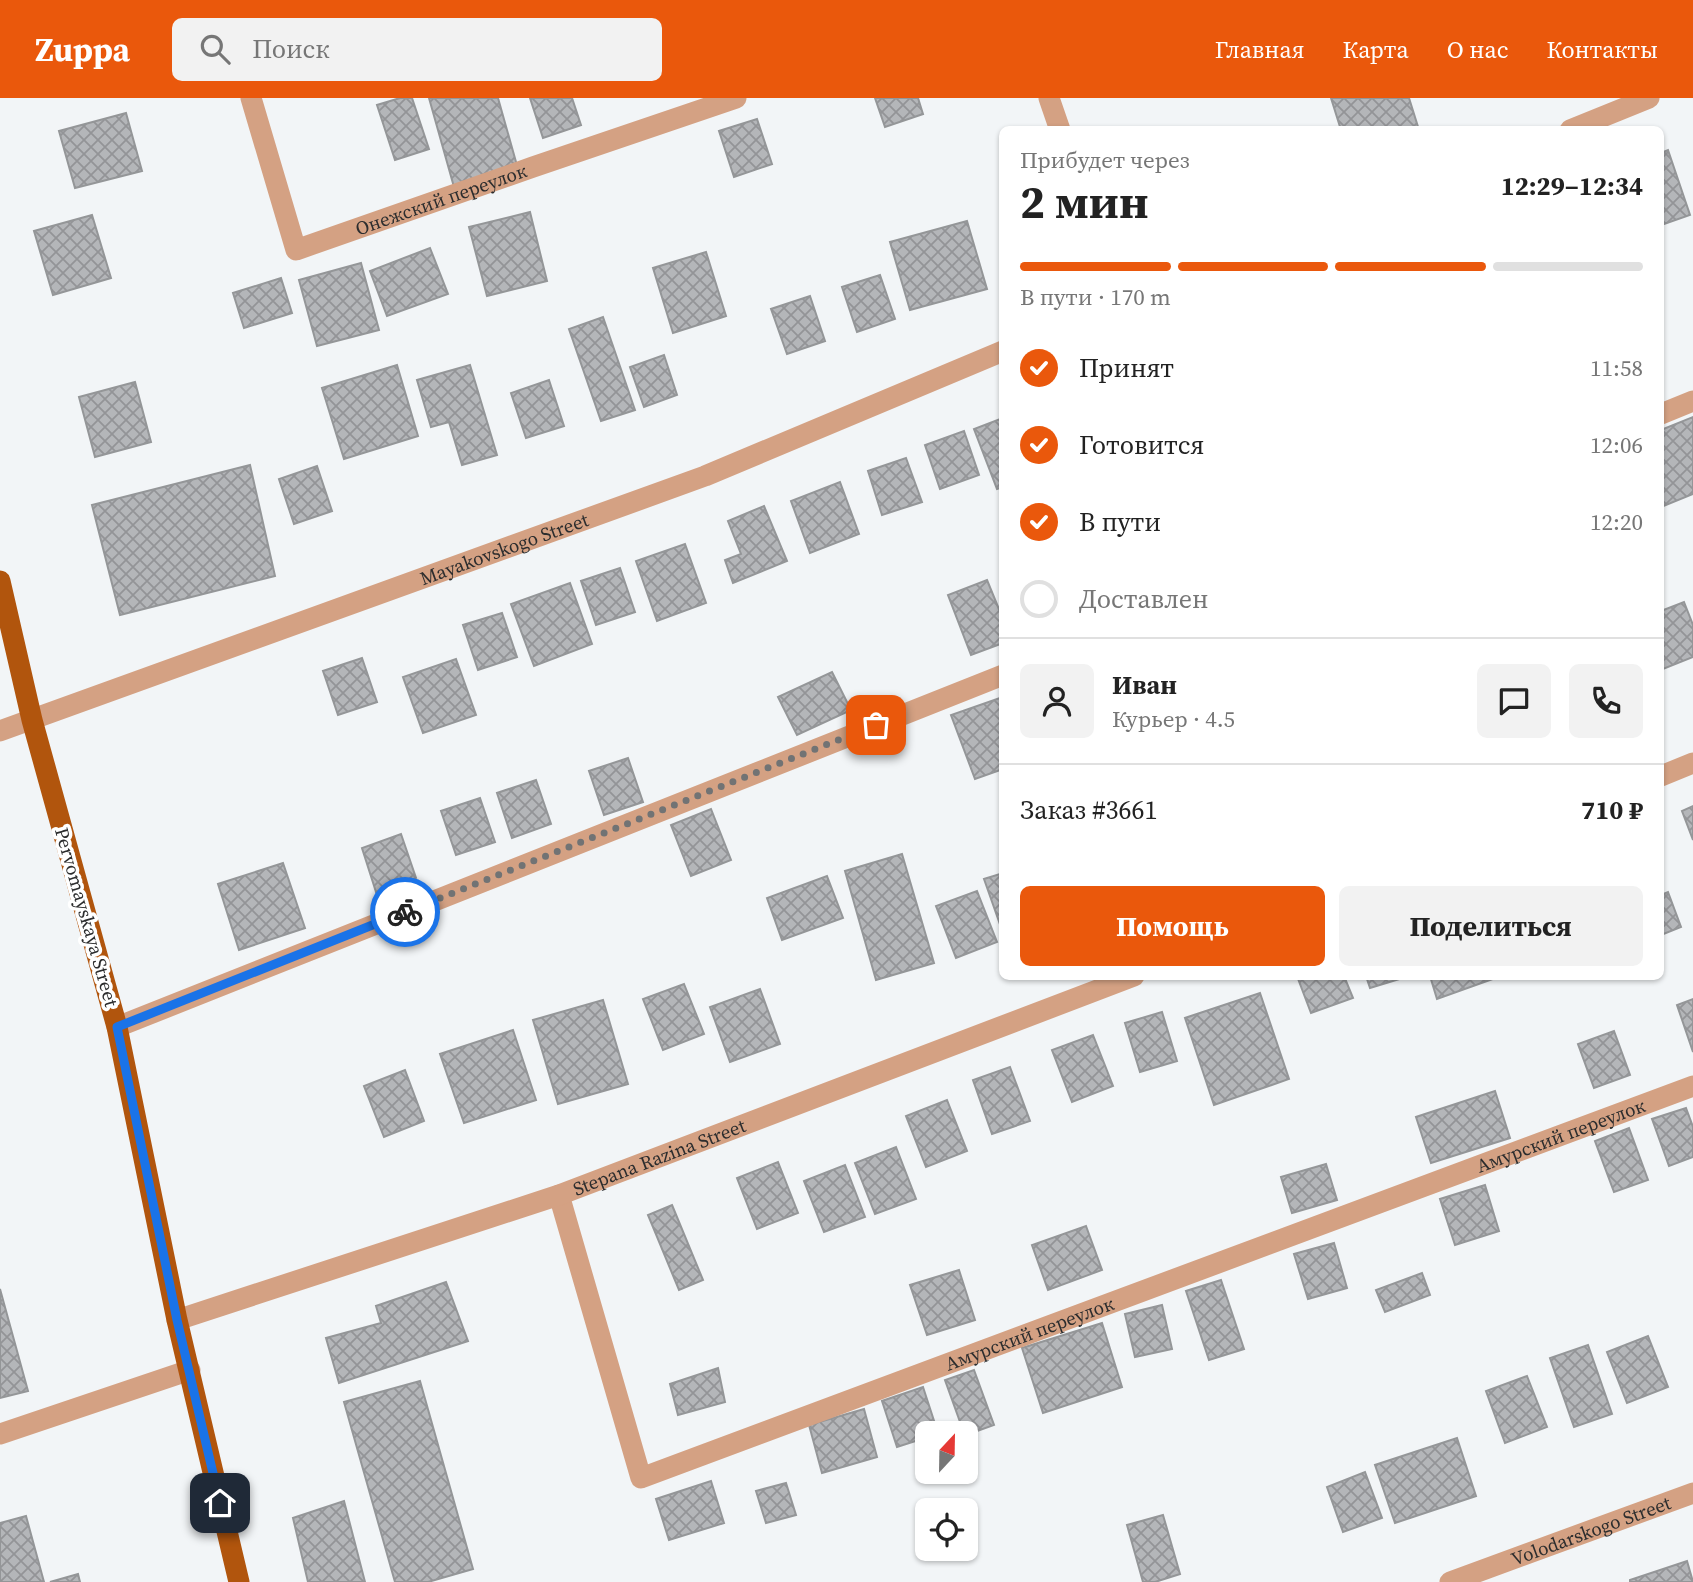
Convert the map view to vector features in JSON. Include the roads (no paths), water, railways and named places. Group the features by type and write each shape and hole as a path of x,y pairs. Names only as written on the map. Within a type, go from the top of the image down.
{"main road":[{"name":"Pervomayskaya Street","path":"0,581 32,720 117,1027 177,1320 239,1582"}],"street":[{"name":"Онежский переулок","path":"251,98 296,250 533,166 737,98"},
{"path":"1049,98 1059,126"},
{"path":"1580,126 1649,98"},
{"name":"Mayakovskogo Street","path":"0,731 705,476 999,353"},
{"path":"1664,413 1693,401"},
{"path":"117,1027 999,677"},
{"path":"1664,775 1693,763"},
{"name":"Stepana Razina Street","path":"177,1320 559,1195 1123,980"},
{"name":"Амурский переулок","path":"559,1195 641,1478 1693,1086"},
{"path":"0,1434 190,1370"},
{"name":"Volodarskogo Street","path":"1450,1582 1693,1493"}]}
